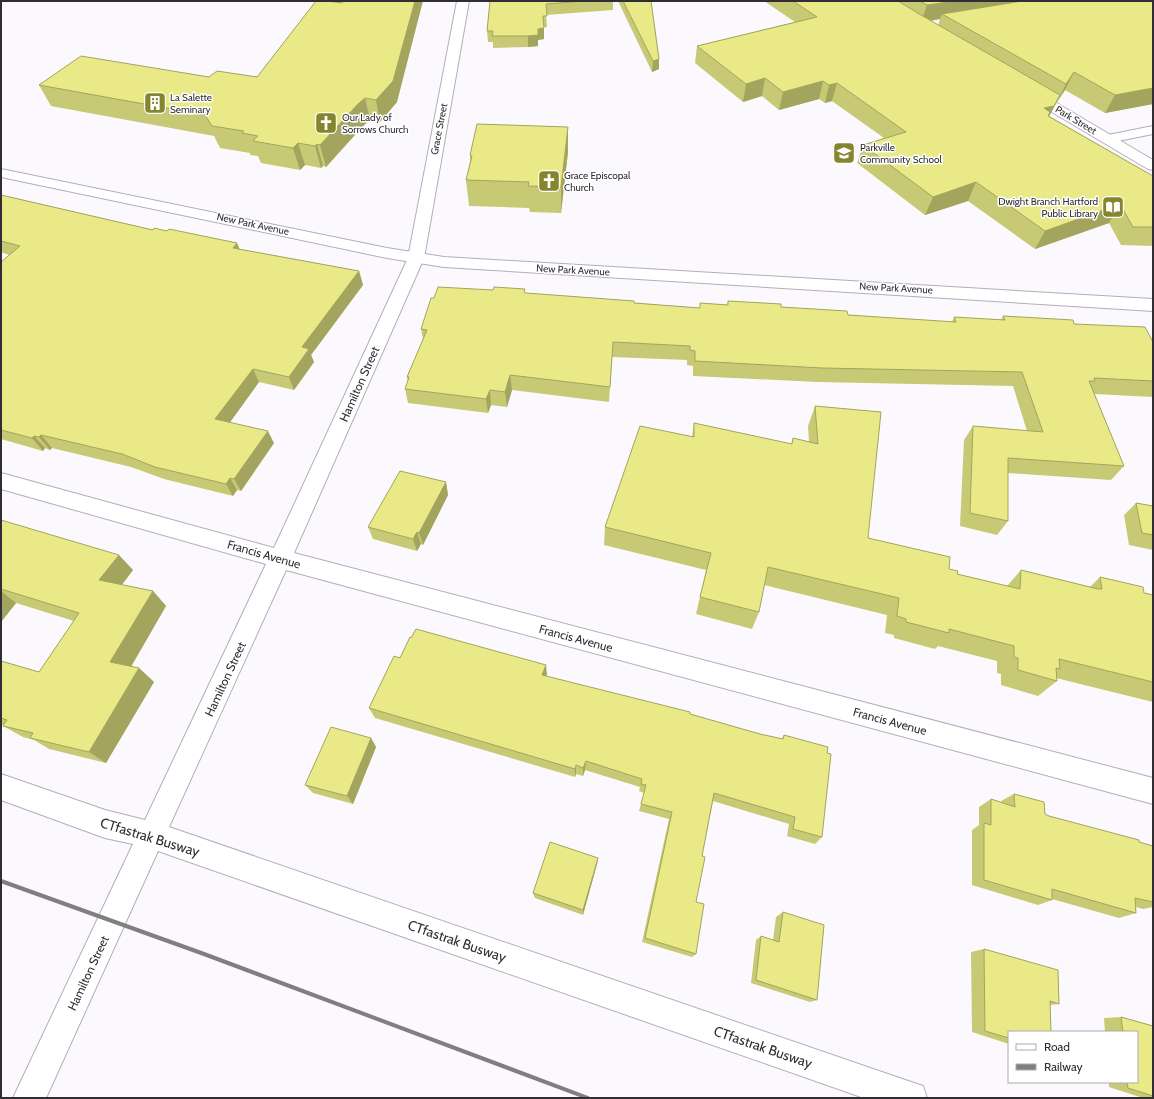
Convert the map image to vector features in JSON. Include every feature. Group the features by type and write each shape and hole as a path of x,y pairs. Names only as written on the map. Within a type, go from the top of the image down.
{"street":[{"name":"Grace Street","path":"416,258 463,1"},
{"name":"Park Street","path":"1014,84 1153,166"},
{"path":"1108,139 1153,130"},
{"name":"New Park Avenue","path":"1,172 416,258 444,262 1153,305"},
{"name":"Hamilton Street","path":"29,1098 280,559 416,258"},
{"name":"Francis Avenue","path":"1,481 280,559 1153,791"},
{"name":"CTfastrak Busway","path":"1,787 105,824 151,836 912,1098"}],"building":[{"path":"316,1 342,3 343,1 415,1 393,81 376,100 365,98 358,104 320,145 317,144 315,146 298,143 293,148 253,141 258,136 242,133 244,131 212,126 205,115 39,85 81,56 209,77 217,71 257,77"},
{"path":"490,1 584,1 546,4 547,16 543,16 544,28 538,29 538,35 492,36 493,31 487,31"},
{"path":"623,1 651,1 659,59 653,61"},
{"path":"793,1 898,1 1060,95 1054,106 1044,108 1050,112 1048,116 1153,176 1153,227 1133,227 1120,204 1045,231 976,182 933,197 863,145 906,132 837,83 829,85 823,81 783,92 765,78 746,84 697,46 817,17"},
{"path":"920,1 955,1 927,5"},
{"path":"1022,1 1153,1 1153,88 1115,95 1074,72 1066,84 942,14"},
{"path":"477,124 568,127 561,187 528,186 529,182 466,180 472,156 470,155"},
{"path":"1,195 153,230 154,228 167,231 169,229 237,243 233,248 359,271 302,347 309,349 289,377 253,369 215,419 268,431 234,479 230,478 226,484 155,467 122,454 41,435 39,437 34,436 32,438 1,430 1,262 20,246 1,241"},
{"path":"438,287 493,290 494,287 525,289 524,292 526,293 634,301 634,303 700,308 700,303 728,305 728,301 781,304 781,307 847,311 848,315 956,322 954,317 1005,320 1003,316 1073,320 1074,324 1145,327 1153,342 1153,381 1094,378 1095,381 1089,381 1124,466 1008,458 1008,521 970,513 973,426 1043,432 1022,372 822,368 695,361 695,351 690,350 690,346 613,342 610,387 510,375 505,392 490,390 486,399 405,389 409,377 407,377 427,330 421,329 431,298 434,298"},
{"path":"815,406 881,412 868,538 950,557 949,569 958,571 957,574 1020,589 1021,570 1098,589 1102,589 1100,577 1143,587 1144,593 1153,595 1153,682 1059,659 1060,669 1056,668 1057,681 1018,670 1018,658 1014,657 1014,646 949,629 949,633 906,622 906,619 897,616 899,598 768,567 759,612 700,597 711,553 605,527 640,426 694,437 694,423 792,444 793,438 818,444"},
{"path":"400,471 446,482 419,533 417,532 413,539 368,527"},
{"path":"1136,503 1153,506 1153,535 1142,533"},
{"path":"1,520 119,555 99,580 153,591 110,662 139,668 89,752 30,738 33,733 3,726 7,720 1,718 1,661 39,672 79,613 1,589"},
{"path":"416,629 546,665 542,675 690,712 690,714 760,734 783,739 784,735 828,747 827,753 831,754 822,837 793,829 795,817 714,793 702,856 705,857 696,902 704,904 696,954 645,938 672,812 641,804 646,785 641,784 642,779 586,761 583,768 576,765 575,769 369,708 394,656 400,658 410,637 411,638"},
{"path":"331,727 371,738 347,796 305,785"},
{"path":"1014,794 1044,802 1045,814 1049,816 1139,840 1139,842 1153,846 1153,902 1135,898 1136,913 1052,889 1052,900 984,880 984,823 991,825 991,799 1015,807"},
{"path":"550,842 598,858 583,910 533,893"},
{"path":"783,912 824,925 817,1000 756,980 761,936 779,942"},
{"path":"984,949 1058,970 1059,1004 1050,1001 1051,1031 1008,1031 1008,1038 985,1031"},
{"path":"1121,1017 1153,1026 1153,1096 1128,1088 1127,1083 1138,1083 1138,1031 1123,1031"}],"railway":[{"path":"1,881 204,954 588,1098"}],"place":[{"name":"La Salette Seminary","path":"155,103"},
{"name":"Our Lady of Sorrows Church","path":"326,123"},
{"name":"Parkville Community School","path":"844,153"},
{"name":"Grace Episcopal Church","path":"549,181"},
{"name":"Dwight Branch Hartford Public Library","path":"1113,207"}]}
